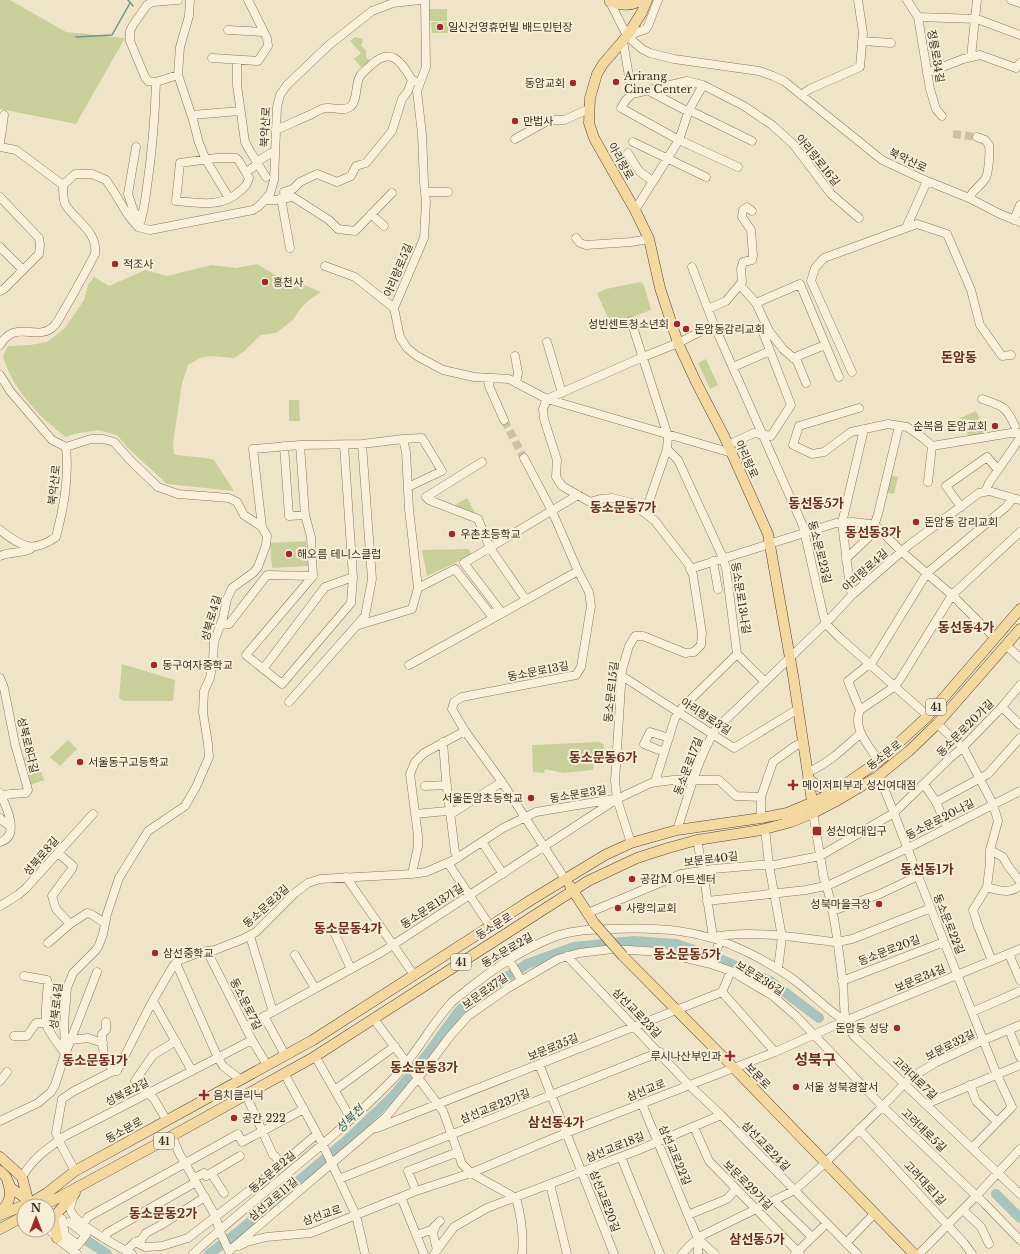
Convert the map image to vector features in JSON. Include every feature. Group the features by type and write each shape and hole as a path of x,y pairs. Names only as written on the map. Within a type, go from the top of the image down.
{"main road":[{"path":"610,1 622,5 631,5 641,0"},
{"name":"아리랑로","path":"648,0 625,38 603,64 597,74 591,90 589,109 590,123 594,138 650,239 660,288 678,343 730,449 761,518 770,543 790,656 813,808"},
{"name":"동소문로","path":"56,1199 315,1056 588,881 637,858 697,840 765,829 792,822 879,761 928,716 1020,610"},
{"name":"동소문로","path":"39,1198 75,1171 313,1040 490,926 606,855 631,843 677,830 761,818 813,808 878,777 909,752 937,724 1020,629"},
{"path":"808,775 820,787 838,789"},
{"path":"565,879 588,913"},
{"name":"보문로","path":"588,913 594,923 623,956 914,1254"},
{"path":"0,1157 22,1177 26,1198"},
{"path":"3,1174 11,1188 20,1198"},
{"path":"0,1212 7,1206 11,1192 3,1174"},
{"path":"57,1238 53,1218 80,1187"},
{"name":"41","path":"0,1215 16,1210"},
{"name":"41","path":"0,1229 16,1215"}],"street":[{"path":"178,0 152,2 147,5 130,31 130,41 148,81 156,82 178,75"},
{"path":"190,0 189,16 180,47 178,75 192,115 199,143 206,160 229,198"},
{"path":"212,58 258,62 268,46 267,38 248,0"},
{"name":"북악산로","path":"265,200 270,194 274,180 278,100 283,89 329,45 372,11 386,5 399,2 420,0"},
{"name":"아리랑로5길","path":"425,0 426,67 417,91 422,134 426,202 424,238 394,308 400,336 407,348 417,356 443,370 474,377 509,379 547,399 668,436 730,449"},
{"path":"658,0 646,29 625,38 632,94 621,108 679,140 738,167"},
{"path":"800,95 810,89 860,67 863,33 858,0"},
{"name":"정릉로34길","path":"907,0 918,17 930,89 936,109 942,116"},
{"path":"971,57 977,0"},
{"path":"1011,0 1020,3"},
{"name":"북악산로","path":"610,1 625,38 642,49 660,57 759,71 784,81 882,160 1017,221"},
{"path":"918,17 974,19 1020,35"},
{"path":"228,30 263,32"},
{"path":"862,41 891,43"},
{"path":"927,73 980,55 1016,68 1020,62"},
{"path":"276,130 326,108 340,110 348,108 353,104 360,75 384,57 392,57 397,59 403,65 412,80 420,82"},
{"path":"238,60 237,85 245,142 266,177"},
{"path":"63,185 75,174 92,174 106,180 128,215 150,230 253,210 265,200 275,200 293,189 300,182 317,174 337,182 351,176 356,166 366,163 392,131 402,99 408,91 412,80"},
{"name":"아리랑로16길","path":"632,94 687,81 703,85 744,106 772,125 793,144 832,194 859,218"},
{"path":"139,223 152,154 156,82"},
{"path":"635,210 679,140 688,110 703,85"},
{"path":"649,91 683,109 752,141"},
{"path":"515,139 549,120 564,120 589,109"},
{"path":"192,115 240,110"},
{"path":"0,143 4,115"},
{"path":"969,198 973,190 984,180 987,175 989,145 985,140 977,137"},
{"path":"633,142 706,177"},
{"path":"0,147 16,150 63,185 65,203 92,236 96,248 95,254 73,295 54,326 46,331 36,334 21,331 12,333 0,345"},
{"path":"136,147 128,194 139,223"},
{"path":"246,172 258,164 258,161 271,153 275,153"},
{"path":"628,153 639,171 652,181"},
{"path":"236,158 246,172 248,178 247,185 236,195 229,198 209,204 176,201 180,163 236,158"},
{"path":"906,228 927,181"},
{"path":"425,192 448,192"},
{"path":"282,195 293,197 329,220 338,229 355,230 392,193"},
{"path":"282,195 290,248"},
{"path":"0,197 39,238 40,245 39,254 4,289 0,291"},
{"path":"1017,221 1020,205"},
{"path":"708,309 726,301 742,282 741,269 743,262 752,260 751,230 742,217 743,210 747,207 752,211"},
{"path":"371,214 384,226"},
{"path":"756,303 800,284 838,374 851,370 811,281 815,268 824,258 917,224 948,234 971,290 980,326 1002,356 1011,355"},
{"path":"576,238 580,243 586,245 631,242 650,239"},
{"path":"0,247 23,270"},
{"path":"324,266 355,277 394,308"},
{"name":"동소문로23길","path":"692,267 714,324 805,532 824,618 829,627 839,637 928,716"},
{"path":"740,285 756,303 769,331 783,349 797,361 806,383"},
{"path":"631,321 668,436 667,449 645,513"},
{"path":"547,399 642,356 678,343 714,324"},
{"path":"730,449 754,433 771,436 791,405 762,330"},
{"path":"546,342 562,392"},
{"path":"793,358 825,345"},
{"path":"733,367 770,351"},
{"path":"516,356 518,373 516,383"},
{"path":"0,375 10,392 52,440 66,447 91,439 103,439 114,442 158,487 178,494 229,498 237,502 244,515 262,527"},
{"path":"489,378 489,386 502,416"},
{"name":"동소문로15길","path":"547,399 543,409 544,419 557,460 556,478 562,486 590,502 612,498 632,503 655,521 689,565 693,575 702,634 701,645 694,652 684,653 643,636 635,636 629,646 622,676 615,782 617,799 631,843"},
{"path":"982,399 1004,406 1019,434"},
{"path":"859,408 799,426 793,445 812,454 824,452 851,432 888,424 907,427 932,446 1011,433 1019,434"},
{"path":"1017,500 989,491 985,492 1019,434 1020,417"},
{"path":"846,559 876,527 899,426"},
{"path":"852,595 842,522 864,429"},
{"path":"305,515 289,516 284,446 362,444 422,438 442,471 408,487"},
{"path":"359,625 412,610 418,588 409,509 406,452 403,439"},
{"path":"289,702 359,625 365,616 372,579 362,444"},
{"path":"300,445 305,515 311,537 313,576 246,655 282,684 351,603 353,577 344,445"},
{"name":"성북로4길","path":"0,1121 38,1103 51,1092 55,1085 65,1054 64,1024 67,988 72,973 96,950 103,934 107,914 119,878 148,831 185,806 196,787 209,757 203,712 204,691 210,678 214,642 221,625 227,599 232,588 253,573 258,567 266,545 267,536 262,527 253,449 284,446"},
{"path":"928,482 932,446"},
{"name":"북악산로","path":"0,556 6,553 29,550 34,546 42,546 56,537 63,510 68,475 66,447"},
{"name":"동소문로13나길","path":"667,449 678,460 724,558 737,654"},
{"path":"961,507 946,486 987,457 998,470"},
{"path":"408,665 578,571 552,511 524,458"},
{"path":"482,462 426,497 429,500 478,519 490,548 526,600"},
{"name":"아리랑로4길","path":"790,656 827,622 852,595 909,545 979,493 985,492"},
{"path":"418,588 455,569 490,615 499,610 464,563 578,495"},
{"path":"870,663 874,661 927,573 1006,507 1017,500"},
{"path":"690,569 836,523 854,522 870,524 876,527 902,552 952,595 995,638"},
{"path":"0,530 26,547 34,546"},
{"path":"860,710 895,686 952,595 1020,532"},
{"path":"713,561 718,589"},
{"name":"동소문로13길","path":"565,879 502,782 465,731 452,709 454,702 462,697 576,675 581,668 591,606 589,592 578,571"},
{"path":"221,625 229,624 267,575 313,576"},
{"path":"263,669 325,587 353,577"},
{"path":"1006,645 1020,658"},
{"path":"655,782 675,718 679,712 737,654 764,681"},
{"name":"동소문로17길","path":"677,830 693,780 712,734 790,656"},
{"name":"동소문로","path":"870,663 848,681 860,710 857,718 861,733 879,761"},
{"name":"아리랑로3길","path":"622,676 734,748 798,709"},
{"name":"성북로8다길","path":"0,678 4,688 15,744 28,790 26,793 1,794 10,816 10,826"},
{"name":"동소문로20가길","path":"820,856 894,813 963,747 1002,707 1020,685"},
{"path":"1002,707 1020,725"},
{"path":"937,724 963,747 993,804 998,821 990,850 990,863 986,887 973,910 992,960"},
{"path":"412,874 418,846 418,836 410,774 415,762 424,754 465,731"},
{"path":"664,752 644,744 650,732 669,738"},
{"path":"808,775 834,757 861,733"},
{"path":"936,802 988,774 1020,738"},
{"path":"443,742 455,852 458,858"},
{"path":"761,818 761,797 774,762 795,746 803,742"},
{"name":"동소문로22길","path":"878,777 908,848 997,1075 1016,1108"},
{"path":"544,848 617,799 655,782 719,780 736,796 761,797"},
{"path":"415,814 450,811 454,812 502,782"},
{"path":"924,784 936,802 947,827"},
{"path":"425,786 447,785"},
{"name":"동소문로20나길","path":"707,901 826,886 908,848 1020,791"},
{"name":"동소문로3길","path":"176,963 200,952 215,950 250,936 256,932 295,893 308,883 320,879 426,872 458,858 503,828 536,812 617,799"},
{"path":"813,808 823,875 832,911 835,942 845,1001 843,1022"},
{"name":"성북로8길","path":"0,906 18,895 26,888 93,814"},
{"path":"0,818 10,826 11,831 7,839 0,842"},
{"path":"765,829 769,865 782,937 778,969"},
{"path":"697,840 707,901 716,939 711,964"},
{"path":"482,842 503,874"},
{"name":"동소문로13가길","path":"245,1027 393,945 544,848"},
{"path":"986,887 1003,891 1015,890 1019,884 1003,857 990,850"},
{"path":"58,852 73,866 52,896 56,909 70,924"},
{"name":"보문로40길","path":"588,913 681,874 774,865 820,856"},
{"path":"448,863 468,896 490,926"},
{"path":"832,911 880,894 918,876"},
{"path":"346,877 414,975"},
{"path":"826,886 844,1004"},
{"path":"716,939 729,934 835,942 852,939 931,908"},
{"path":"48,944 70,924 87,913 105,923"},
{"name":"동소문로2길","path":"192,1254 351,1119 395,1077 453,1001 481,979 524,951 555,936 586,930 644,928 686,932 716,939 745,951 778,969 796,982 843,1022"},
{"path":"335,934 351,969"},
{"path":"250,936 273,1012"},
{"name":"동소문로20길","path":"842,981 944,942"},
{"name":"보문로36길","path":"613,949 661,952 711,964 732,972 773,996 796,1016 813,1035"},
{"name":"보문로37길","path":"332,1163 386,1117 451,1035 468,1016 521,980 558,959 579,953 613,949"},
{"name":"보문로34길","path":"813,1035 1020,949"},
{"name":"동소문로7길","path":"207,951 245,1027 267,1065"},
{"path":"1009,954 1020,980"},
{"path":"295,955 315,988"},
{"name":"삼선교로23길","path":"568,956 660,1052 689,1085"},
{"path":"510,961 521,980"},
{"path":"117,1071 172,966 176,963 218,1058 223,1066 241,1080"},
{"path":"65,1054 97,972"},
{"path":"732,972 722,992 776,1052"},
{"name":"성북로4길","path":"24,976 47,980 46,1023 51,1034 65,1054"},
{"path":"972,1012 1020,991"},
{"name":"보문로35길","path":"370,1130 722,992"},
{"path":"153,1001 192,1071"},
{"path":"264,1016 285,1055"},
{"path":"373,1018 443,1111 462,1164 471,1173 516,1198 522,1225 522,1254"},
{"path":"106,1022 106,1030 102,1034 104,1058 111,1068 117,1071"},
{"name":"고려대로7길","path":"843,1022 854,1036 972,1148 996,1175 1020,1194"},
{"path":"14,1036 27,1036 36,1023 46,1023"},
{"name":"보문로32길","path":"884,1105 909,1079 935,1063 1020,1025"},
{"path":"1009,1030 1020,1057"},
{"path":"733,1067 776,1052 813,1035"},
{"name":"고려대로5길","path":"813,1035 978,1194 1020,1240"},
{"path":"71,1040 88,1038 103,1043"},
{"name":"성북로2길","path":"22,1177 29,1165 43,1151 65,1136 252,1040"},
{"path":"167,1121 150,1093 135,1081 153,1055 176,1041"},
{"path":"335,1090 395,1046"},
{"name":"삼선교로23가길","path":"339,1179 660,1052"},
{"path":"315,1056 351,1119"},
{"path":"538,1064 566,1133"},
{"path":"926,1104 1020,1064"},
{"name":"삼선교로","path":"228,1251 247,1242 266,1237 311,1232 416,1191 471,1173 566,1133 733,1067"},
{"path":"75,1171 56,1133 62,1099 74,1091 111,1072 117,1071"},
{"path":"0,1082 7,1072"},
{"path":"284,1073 332,1163 356,1214 365,1254"},
{"name":"삼선교로24길","path":"689,1085 721,1115 857,1254"},
{"path":"970,1085 976,1101 997,1122"},
{"path":"246,1095 273,1155 281,1164"},
{"name":"삼선교로22길","path":"642,1104 698,1239 698,1254"},
{"path":"682,1254 690,1245 703,1235 757,1210 795,1190 884,1105"},
{"path":"972,1148 997,1122 1016,1108"},
{"path":"83,1224 88,1217 238,1134 242,1142 304,1109"},
{"name":"삼선교로18길","path":"436,1252 454,1227 487,1208 621,1157 721,1115"},
{"name":"보문로29가길","path":"694,1127 709,1161 797,1253"},
{"name":"고려대로1길","path":"859,1130 948,1225 972,1254"},
{"name":"삼선교로20길","path":"566,1133 614,1254"},
{"path":"135,1242 145,1247 162,1246 188,1238 216,1217 317,1134"},
{"path":"172,1136 179,1153 216,1217 228,1251"},
{"path":"918,1254 963,1210 1020,1150"},
{"path":"416,1191 408,1171 458,1152"},
{"path":"105,1239 107,1234 204,1173 206,1176 240,1156"},
{"path":"621,1157 660,1254"},
{"name":"삼선교로11길","path":"228,1251 332,1163"},
{"path":"211,1173 224,1192"},
{"path":"550,1184 567,1254"},
{"path":"80,1187 73,1197 70,1206 73,1216 105,1239 129,1252 135,1242 141,1240 146,1233 163,1224 204,1197"},
{"path":"688,1215 727,1199 736,1189"},
{"path":"401,1198 424,1254"},
{"path":"775,1201 812,1237"},
{"path":"963,1210 981,1227 989,1244"},
{"path":"846,1243 874,1214"},
{"path":"416,1235 431,1230 438,1223 433,1233 436,1252"},
{"path":"797,1253 827,1223"},
{"path":"57,1238 77,1254"},
{"path":"698,1239 715,1254"}],"green space":[{"path":"0,0 10,0 66,32 125,38 76,124 0,109"},
{"path":"428,9 447,9 447,21 428,21"},
{"name":"일신건영휴먼빌 배드민턴장","path":"431,22 449,22 450,33 432,33"},
{"path":"355,37 363,39 361,46 366,50 366,57 370,61 362,68 354,59 361,53 350,41"},
{"path":"257,264 282,279 295,281 321,292 309,300 300,309 293,320 276,333 261,335 243,352 234,358 210,356 200,358 188,365 182,383 173,444 174,454 214,460 234,491 167,484 127,447 117,435 98,430 74,434 66,437 46,421 28,402 13,380 7,368 3,356 8,346 30,345 47,342 65,328 84,300 88,285 94,277 109,286 145,270 167,276 211,265 236,268"},
{"path":"640,282 644,285 651,310 611,325 597,293 606,289"},
{"path":"706,359 718,385 710,389 698,363"},
{"path":"289,400 299,400 300,421 289,421"},
{"path":"976,411 986,434 969,437 960,418"},
{"path":"888,475 898,477 894,494 884,492"},
{"path":"467,498 477,516 452,507"},
{"name":"해오름 테니스클럽","path":"306,541 308,566 272,568 270,543"},
{"path":"469,549 472,555 427,576 422,550"},
{"path":"122,664 175,680 173,701 124,701 119,698"},
{"path":"68,740 77,749 60,766 50,757"},
{"path":"599,742 604,745 603,753 595,751 593,770 563,773 545,769 544,773 533,772 532,745"},
{"path":"35,754 44,780 30,785 22,759"}],"waterway":[{"path":"128,0 133,6"},
{"path":"76,37 112,35 130,3"},
{"name":"성북천","path":"209,1254 238,1232 347,1140 394,1095 427,1055 459,1011 480,994 527,964 574,947 634,941 676,944 718,958 770,981 819,1018"},
{"path":"996,1194 1020,1218"},
{"name":"성북천","path":"86,1240 107,1254"}],"tunnel":[{"path":"953,134 977,137"},
{"path":"504,420 524,458"}],"place":[{"name":"일신건영휴먼빌 배드민턴장","path":"440,27"},
{"name":"Arirang Cine Center","path":"616,82"},
{"name":"동암교회","path":"573,83"},
{"name":"만법사","path":"515,121"},
{"name":"적조사","path":"115,264"},
{"name":"흥천사","path":"265,282"},
{"name":"성빈센트청소년회","path":"677,324"},
{"name":"돈암동감리교회","path":"686,329"},
{"name":"순복음 돈암교회","path":"995,426"},
{"name":"돈암동 감리교회","path":"916,522"},
{"name":"우촌초등학교","path":"452,534"},
{"name":"해오름 테니스클럽","path":"289,554"},
{"name":"동구여자중학교","path":"154,665"},
{"name":"서울동구고등학교","path":"80,762"},
{"name":"메이저피부과 성신여대점","path":"793,785"},
{"name":"서울돈암초등학교","path":"531,798"},
{"name":"성신여대입구","path":"817,831"},
{"name":"공감M 아트센터","path":"632,879"},
{"name":"성북마을극장","path":"879,904"},
{"name":"사랑의교회","path":"618,908"},
{"name":"삼선중학교","path":"155,953"},
{"name":"돈암동 성당","path":"897,1028"},
{"name":"루시나산부인과","path":"730,1056"},
{"name":"서울 성북경찰서","path":"796,1087"},
{"name":"음치클리닉","path":"204,1095"},
{"name":"공간 222","path":"234,1118"}],"district":[{"name":"돈암동","path":"959,357"},
{"name":"동선동5가","path":"816,503"},
{"name":"동소문동7가","path":"623,507"},
{"name":"동선동3가","path":"873,532"},
{"name":"동선동4가","path":"966,627"},
{"name":"동소문동6가","path":"603,757"},
{"name":"동선동1가","path":"927,869"},
{"name":"동소문동4가","path":"348,928"},
{"name":"동소문동5가","path":"687,954"},
{"name":"동소문동1가","path":"95,1060"},
{"name":"성북구","path":"815,1060"},
{"name":"동소문동3가","path":"424,1067"},
{"name":"삼선동4가","path":"556,1122"},
{"name":"동소문동2가","path":"163,1213"},
{"name":"삼선동5가","path":"757,1239"}]}
